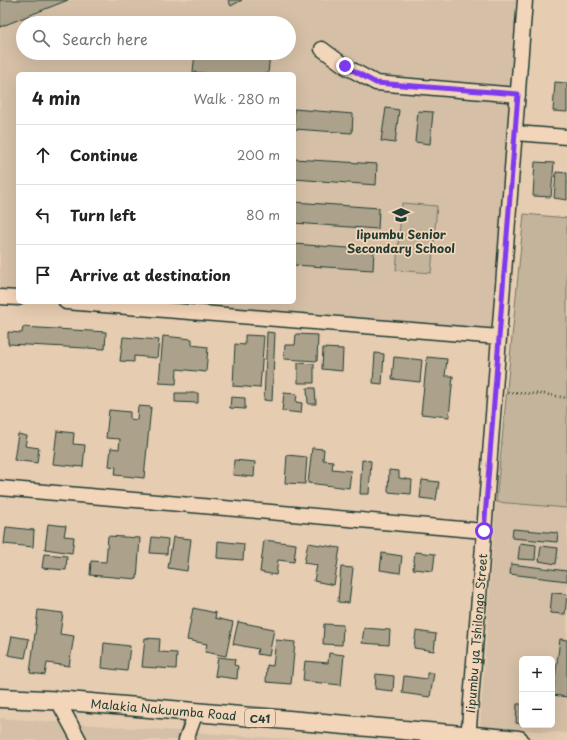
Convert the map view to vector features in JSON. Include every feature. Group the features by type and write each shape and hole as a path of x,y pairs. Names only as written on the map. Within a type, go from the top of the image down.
{"main road":[{"name":"Malakia Nakuumba Road","path":"0,698 196,712 468,738 519,740"}],"street":[{"name":"Iipumbu ya Tshilongo Street","path":"468,738 525,0"},
{"path":"322,49 345,66 376,83 518,94"},
{"path":"515,133 567,137"},
{"path":"0,297 16,298"},
{"path":"91,304 499,337"},
{"path":"0,488 484,531"},
{"path":"58,701 79,740"},
{"path":"186,740 196,712"}],"path":[{"path":"494,393 544,394 567,398"}],"shaded area":[{"name":"Iipumbu Senior Secondary School","path":"0,0 525,0 499,337 91,304 296,304 296,72 16,72 16,298 0,297"},
{"path":"402,203 437,206 431,273 396,270"},
{"path":"524,214 567,218 567,508 496,502"},
{"path":"496,502 567,508 567,733 480,727"},
{"path":"0,718 299,740 0,740"}],"building":[{"path":"0,0 68,0 28,16 16,16 16,21 0,27"},
{"path":"228,0 242,0 231,6"},
{"path":"194,60 269,60 268,72 193,72"},
{"path":"555,82 567,83 567,112 553,111"},
{"path":"386,108 399,110 395,143 381,141"},
{"path":"296,109 353,114 352,133 296,129"},
{"path":"418,111 433,112 430,144 415,142"},
{"path":"296,159 377,164 376,185 296,179"},
{"path":"535,162 554,163 551,197 533,196"},
{"path":"556,172 567,173 567,200 554,198"},
{"path":"296,202 379,208 378,229 296,223"},
{"path":"296,244 374,250 373,270 296,265"},
{"path":"23,327 106,332 105,349 8,344 8,332 22,333"},
{"path":"267,332 275,333 272,401 264,400"},
{"path":"296,334 318,335 317,361 284,359 285,345 295,345"},
{"path":"245,335 264,336 260,388 233,386 235,344 245,345"},
{"path":"163,336 192,339 192,345 208,347 206,372 177,369 176,384 159,383"},
{"path":"123,337 159,340 157,358 134,356 134,362 120,361"},
{"path":"323,348 343,349 342,371 322,369"},
{"path":"375,353 384,354 382,384 373,383"},
{"path":"394,357 422,360 420,382 392,379"},
{"path":"427,357 447,359 445,376 453,376 449,417 421,414"},
{"path":"298,363 314,364 314,383 298,383"},
{"path":"307,388 315,388 316,404 308,404"},
{"path":"175,393 198,393 198,403 175,402"},
{"path":"284,393 297,394 296,402 302,403 301,413 282,411"},
{"path":"231,397 245,398 245,409 230,408"},
{"path":"138,406 151,407 144,478 115,475 116,467 109,466 111,448 119,449 120,439 106,438 109,410 130,412 130,419 137,420"},
{"path":"57,431 74,433 73,444 85,445 83,467 53,464"},
{"path":"18,434 27,436 25,446 39,448 37,463 14,460"},
{"path":"312,448 324,449 323,460 333,461 332,469 351,471 349,488 308,483"},
{"path":"287,455 307,457 305,484 285,483"},
{"path":"234,460 255,462 254,477 233,475"},
{"path":"362,460 371,461 369,494 360,494"},
{"path":"389,470 399,471 399,478 412,480 411,494 388,492"},
{"path":"422,480 439,482 436,500 420,498"},
{"path":"48,524 66,526 64,536 74,537 72,553 45,549"},
{"path":"6,527 34,530 33,547 4,544"},
{"path":"513,529 558,533 557,542 512,538"},
{"path":"108,536 140,538 137,579 90,575 91,561 106,562"},
{"path":"152,537 168,539 167,554 150,553"},
{"path":"173,537 191,539 187,571 168,568"},
{"path":"264,540 296,544 294,562 278,560 276,575 260,572"},
{"path":"218,541 244,544 243,560 217,558"},
{"path":"308,543 340,548 334,585 314,581 317,565 304,563"},
{"path":"520,543 536,545 535,560 518,559"},
{"path":"541,546 558,548 556,564 539,561"},
{"path":"415,552 435,554 433,571 413,569"},
{"path":"382,553 402,556 400,573 380,570"},
{"path":"44,554 67,556 66,570 42,568"},
{"path":"511,564 567,571 567,581 510,574"},
{"path":"341,567 353,568 349,603 338,602"},
{"path":"552,593 567,594 565,614 550,613"},
{"path":"193,608 216,613 215,618 233,622 226,656 205,652 207,644 187,640"},
{"path":"38,610 63,613 60,634 74,636 69,666 47,663 45,675 30,673"},
{"path":"238,622 274,629 269,656 257,654 258,649 233,644"},
{"path":"324,624 343,625 342,645 323,644"},
{"path":"364,628 390,630 389,645 362,643"},
{"path":"416,631 436,634 434,651 414,648"},
{"path":"12,636 29,639 25,658 8,655"},
{"path":"145,638 160,639 159,652 177,653 176,669 142,667"},
{"path":"560,639 567,640 567,697 555,695 555,679"},
{"path":"276,640 295,642 291,684 266,682 267,665 273,666"},
{"path":"104,643 130,646 127,671 102,668"},
{"path":"329,653 344,655 341,685 303,681 305,661 328,663"},
{"path":"218,657 235,659 234,665 238,666 237,679 215,676"},
{"path":"427,673 434,673 430,697 402,693 404,676 427,679"},
{"path":"376,674 394,676 393,691 375,689"},
{"path":"517,704 519,704 519,724 516,723"}],"place":[{"name":"Iipumbu Senior Secondary School","path":"401,215"}],"route":[{"path":"345,66 376,83 518,94 484,531"}]}
